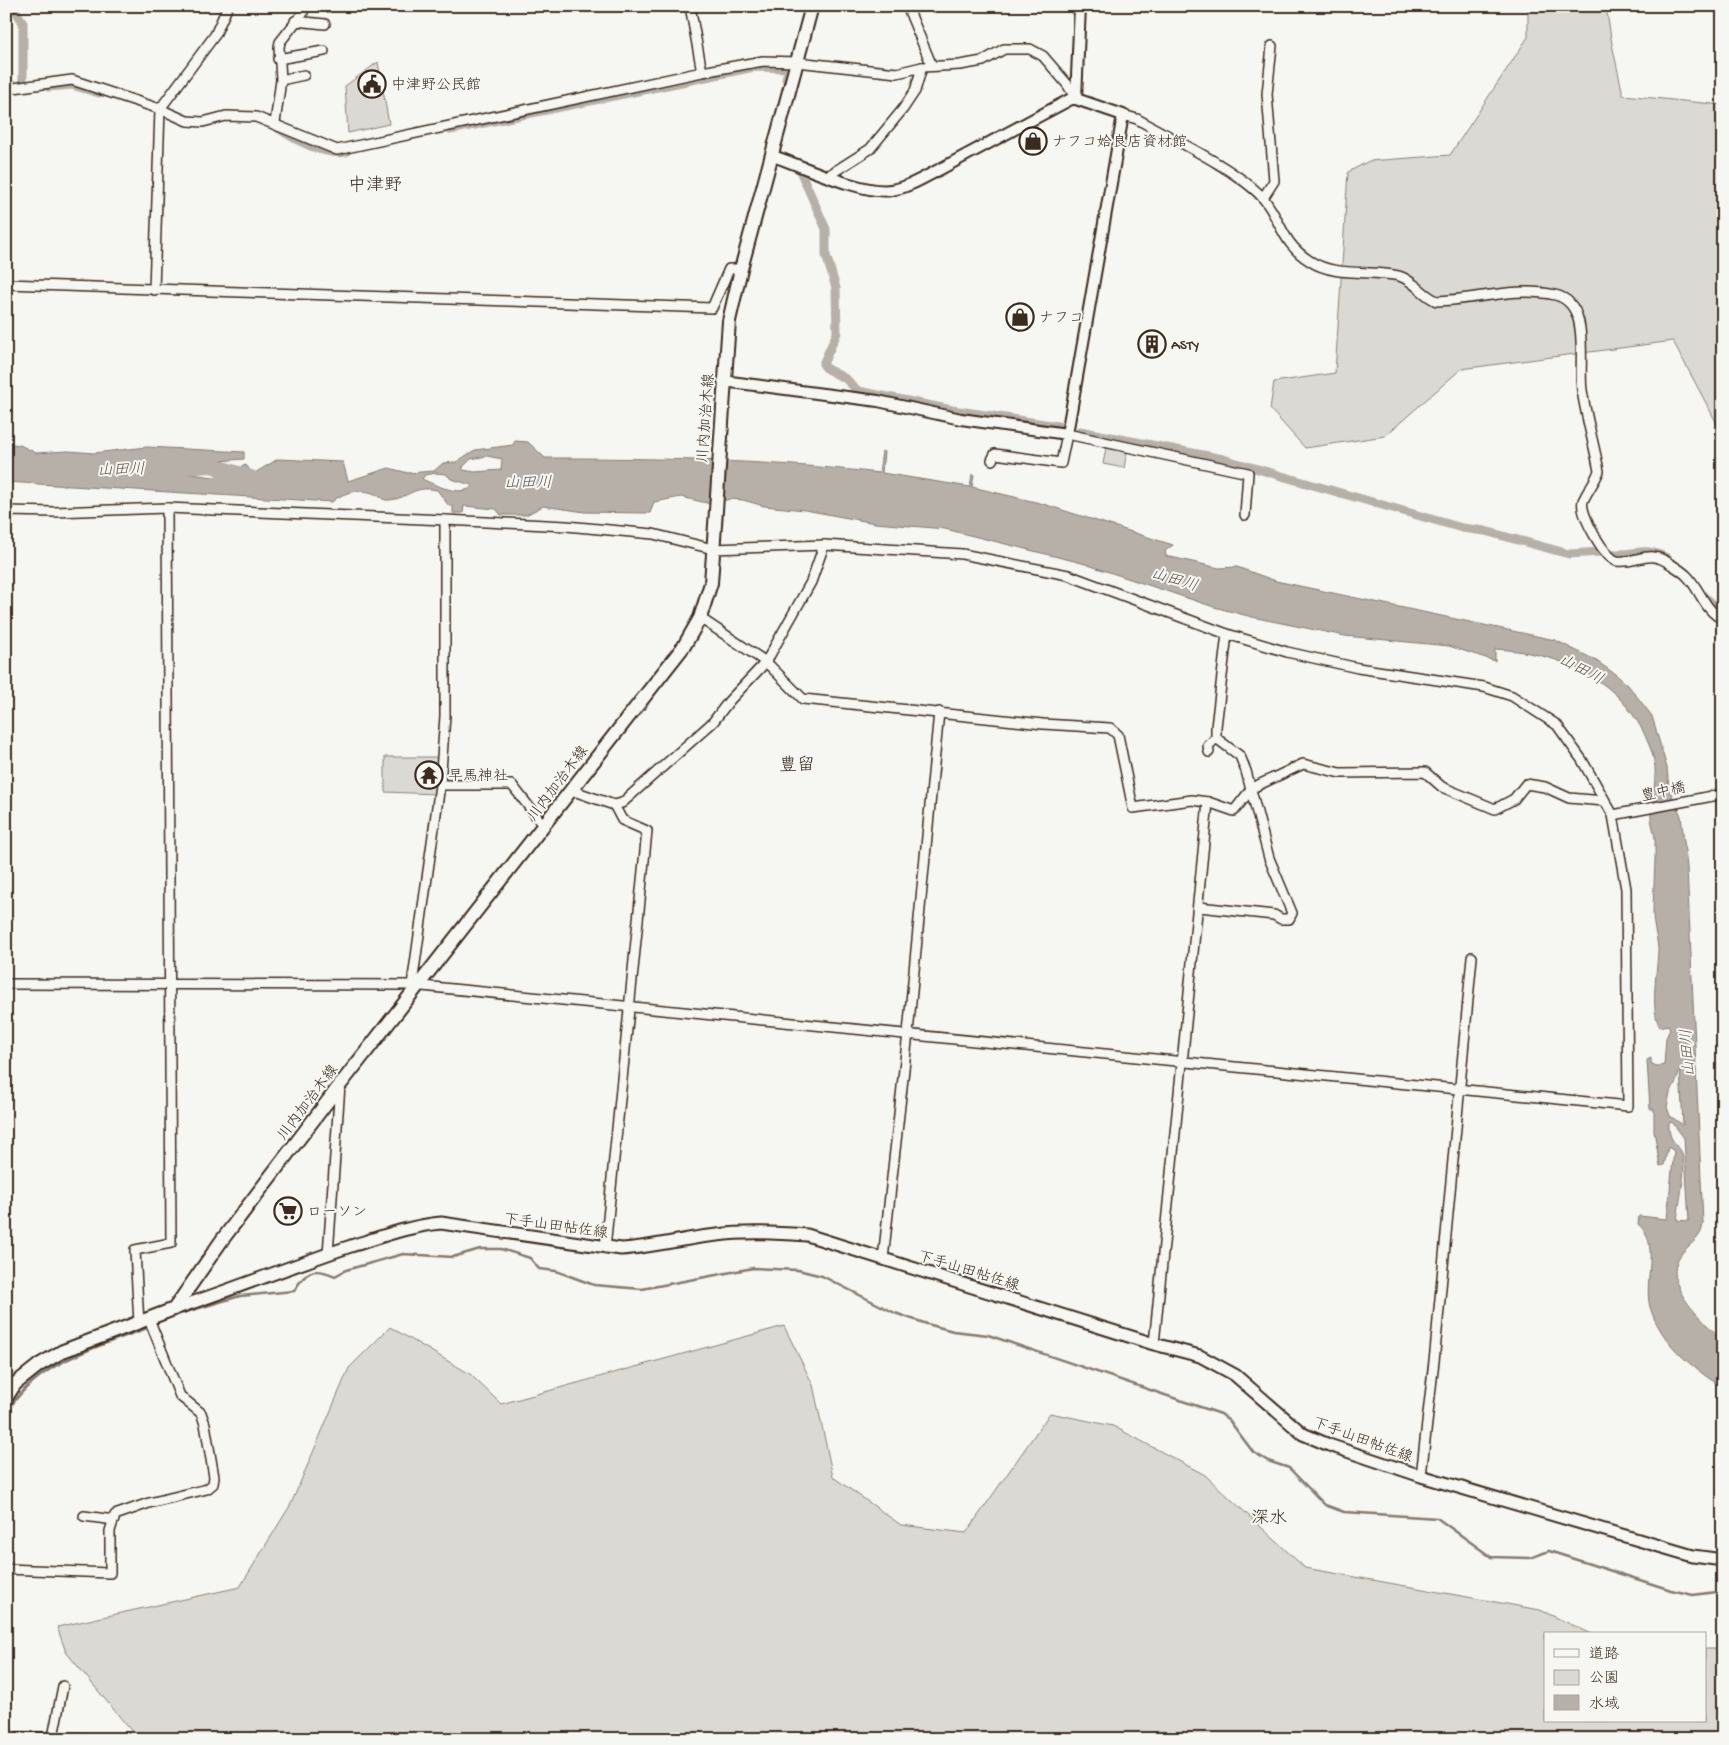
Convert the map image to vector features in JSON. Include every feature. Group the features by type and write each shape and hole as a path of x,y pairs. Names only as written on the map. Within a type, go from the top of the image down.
{"main road":[{"name":"川内加治木線","path":"174,1309 222,1240 416,985 544,826 684,646 700,618 710,583 714,546 723,381 729,321 741,269 812,6"},
{"name":"下手山田帖佐線","path":"174,1309 413,1226 441,1223 605,1248 645,1248 717,1235 783,1233 807,1235 1154,1344 1200,1356 1236,1375 1303,1434 1329,1445 1420,1476 1693,1556 1723,1560"},
{"path":"6,1398 15,1384 39,1365 63,1350 174,1309"}],"street":[{"path":"154,290 160,109 215,35 228,6"},
{"path":"275,123 281,80 278,59 280,42 302,13 304,6"},
{"path":"690,6 702,72"},
{"path":"906,6 932,66"},
{"path":"1076,98 1080,6"},
{"path":"295,22 325,24"},
{"path":"1263,198 1274,181 1266,94 1272,46"},
{"path":"6,89 72,80 160,109 187,121 195,122 226,116 248,115 275,123 297,135 338,150 702,72 763,61 797,62 897,73 922,67 983,61 1004,49 1030,49 1043,56 1067,84 1076,98"},
{"path":"278,59 324,51"},
{"path":"829,175 870,149 904,109 915,91 922,67"},
{"path":"281,80 304,75"},
{"path":"773,156 879,191 908,186 1076,98 1137,119 1222,168 1263,198 1287,241 1306,258 1326,268 1402,277 1429,298 1437,301 1493,294 1539,293 1557,295 1566,300 1574,309 1580,325 1582,388 1600,471 1582,502 1583,516 1607,554 1614,560 1620,561 1644,556 1655,556 1668,562 1687,576 1706,605 1723,619"},
{"path":"992,460 995,454 1061,463 1068,434 1123,115"},
{"path":"6,284 712,308 729,269 741,269"},
{"path":"723,381 878,401 961,419 1068,434 1248,473 1245,515"},
{"path":"6,511 167,508 445,520 566,526 653,534 714,546 824,546 962,554 1068,575 1227,634 1287,652 1358,668 1484,687 1512,696 1557,725 1582,760 1604,801 1616,814 1626,888 1628,1106 416,985 6,984"},
{"path":"6,1569 110,1573 110,1531 115,1515 149,1503 206,1489 213,1484 214,1477 201,1413 180,1396 144,1321 135,1250 171,1243 167,508"},
{"path":"416,985 440,785 445,716 445,520"},
{"path":"571,790 614,805 630,799 713,722 728,701 766,662 811,582 824,546"},
{"path":"700,618 766,662 803,699 1043,724 1110,728 1118,735 1133,808 1192,800 1208,802 1234,811 1252,788 1303,764 1340,773 1425,772 1442,787 1495,809 1514,798 1526,784 1545,787 1569,798 1604,801"},
{"path":"1209,752 1208,746 1216,738 1227,634"},
{"path":"883,1260 908,1033 939,712"},
{"path":"1198,907 1274,915 1281,919 1289,919 1292,913 1268,858 1252,788 1240,756 1216,738"},
{"path":"440,785 512,785 544,826"},
{"name":"豊中橋","path":"1616,814 1723,794"},
{"path":"1154,1344 1208,802"},
{"path":"605,1248 647,831 622,820 614,805"},
{"path":"1420,1476 1435,1352 1472,957"},
{"path":"328,1254 340,1085"},
{"path":"84,1516 114,1520"},
{"path":"52,1737 63,1686"},
{"path":"6,1737 83,1738"}],"green space":[{"path":"1528,6 1606,6 1623,95 1723,105 1723,435 1673,341 1461,369 1385,436 1305,448 1270,409 1274,382 1335,373 1348,172 1369,161 1450,155 1528,37"},
{"path":"378,62 389,124 348,133 345,86"},
{"path":"1106,448 1127,452 1124,468 1103,464"},
{"path":"385,757 439,757 436,794 385,792"},
{"path":"784,1326 813,1385 833,1477 901,1525 966,1533 1050,1413 1113,1426 1205,1475 1305,1568 1540,1610 1588,1632 1544,1632 1544,1722 1706,1722 1706,1649 1723,1649 1723,1739 138,1739 66,1652 57,1627 240,1587 291,1504 349,1368 390,1327 470,1374 501,1404"}],"water":[{"name":"山田川","path":"515,441 528,442 545,458 712,461 796,465 879,473 882,451 884,452 882,473 970,487 972,474 974,475 972,487 1040,503 1173,545 1165,551 1166,556 1219,568 1237,567 1276,581 1555,640 1595,660 1615,674 1628,685 1652,716 1667,768 1669,788 1681,816 1687,867 1703,1223 1701,1233 1682,1253 1676,1265 1675,1277 1686,1301 1723,1340 1723,1388 1700,1372 1670,1344 1655,1320 1648,1297 1649,1241 1645,1232 1638,1224 1639,1216 1667,1219 1674,1151 1668,1147 1664,1165 1660,1166 1654,1131 1654,1109 1650,1109 1647,1060 1651,1058 1651,1063 1656,1066 1664,1065 1666,1038 1670,1029 1668,1025 1660,1027 1655,1010 1658,948 1653,918 1655,838 1651,815 1655,767 1647,740 1631,712 1616,695 1599,681 1581,670 1561,661 1517,651 1495,649 1495,661 1449,646 1345,636 1252,617 1214,607 1082,563 945,529 875,523 805,510 764,506 743,500 730,499 711,504 681,497 654,502 650,513 585,512 543,506 526,515 501,515 496,509 464,506 463,513 453,513 453,506 449,506 437,490 429,489 422,489 387,500 370,492 358,491 346,493 332,502 6,482 6,443 20,445 36,453 68,451 94,453 147,447 244,452 244,459 167,465 161,468 214,477 246,465 253,474 278,459 343,462 348,481 389,468 408,473 434,471 443,463 456,462 475,450 513,445","holes":["487,456 502,459 501,470 475,472 463,470 463,467 471,459","446,474 451,479 472,485 472,487 461,491 447,489 422,479 425,475","1680,1070 1683,1125 1670,1116 1667,1107 1670,1093","1672,1122 1684,1138 1689,1221 1677,1220 1684,1164 1682,1153 1670,1136 1669,1123"]}],"waterway":[{"path":"13,6 23,23 23,79"},
{"path":"450,130 754,67 789,68 786,79"},
{"path":"48,87 72,85 99,93"},
{"path":"278,128 302,142 320,149 329,152 346,152"},
{"path":"801,173 826,229 826,255 836,288 837,333 823,364 827,369 846,379 858,391 952,410 1058,426"},
{"path":"1080,431 1223,459 1462,528 1485,531 1569,554 1600,552"},
{"name":"山田川","path":"138,470 211,465 251,478"},
{"path":"1616,554 1652,552 1667,558"},
{"path":"1707,599 1723,613"},
{"path":"176,1315 240,1296 294,1291 302,1279 311,1272 321,1271 335,1276 346,1270 403,1254 453,1257 480,1249 501,1249 530,1258 539,1269 556,1271 594,1285 642,1289 753,1268 798,1270 822,1276 895,1313 927,1324 953,1331 988,1335 1221,1414 1229,1420 1253,1452 1268,1461 1289,1468 1325,1505 1344,1512 1437,1518 1491,1557 1530,1558 1549,1551 1671,1590 1693,1595 1723,1591"},
{"path":"6,1414 18,1396 33,1381 69,1358 150,1327"}],"place":[{"name":"中津野公民館","path":"372,84"},
{"name":"ナフコ姶良店資材館","path":"1033,141"},
{"name":"ナフコ","path":"1020,317"},
{"name":"ASTY","path":"1152,344"},
{"name":"早馬神社","path":"429,775"},
{"name":"ローソン","path":"288,1211"}],"district":[{"name":"中津野","path":"375,184"},
{"name":"豊留","path":"797,764"},
{"name":"深水","path":"1269,1517"}]}
